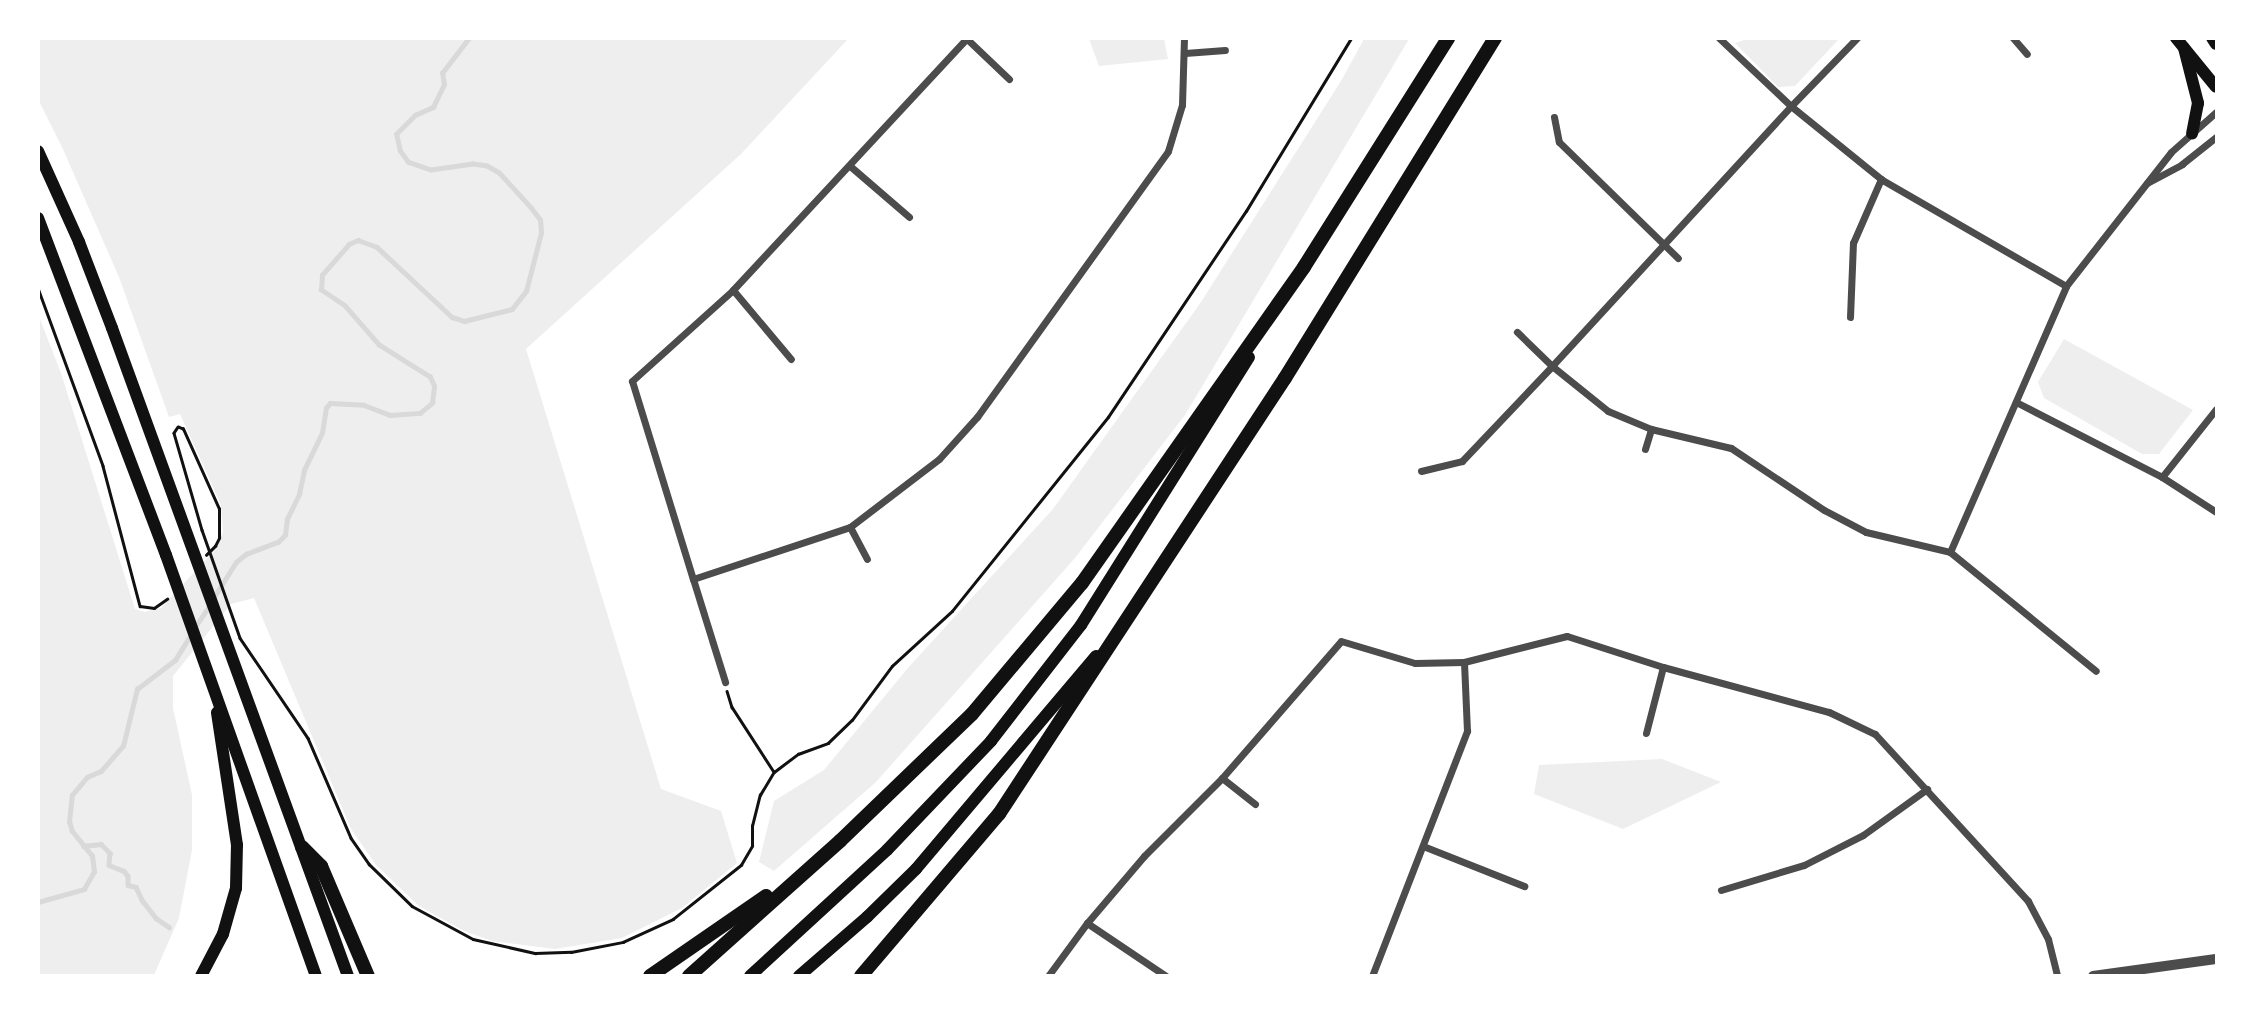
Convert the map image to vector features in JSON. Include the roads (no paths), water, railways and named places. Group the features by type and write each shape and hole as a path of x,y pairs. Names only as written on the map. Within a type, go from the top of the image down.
{"main road":[{"path":"750,975 887,850 991,741 1081,625 1448,38"},
{"path":"861,975 999,814 1133,614 1285,378 1495,38"},
{"path":"2212,38 2217,44"},
{"path":"2180,43 2217,87"},
{"path":"2180,43 2198,103 2192,132"},
{"path":"38,151 79,242 234,657 348,975"},
{"path":"38,218 212,680 316,975"},
{"path":"689,975 840,841 972,714 1082,583 1304,267"},
{"path":"799,975 867,917 916,869 1133,614"},
{"path":"201,975 223,934 236,888 237,845 212,680"},
{"path":"650,975 758,903 840,841"},
{"path":"302,847 321,866 368,975"}],"street":[{"path":"1177,38 1185,53"},
{"path":"693,579 850,527 939,459 977,417 1168,151 1182,105 1184,38"},
{"path":"1719,38 1791,106 1881,179 2066,286"},
{"path":"1421,471 1462,461 1662,243 1857,38"},
{"path":"2012,38 2026,54"},
{"path":"724,682 632,381 733,290 967,39 1009,79"},
{"path":"1185,53 1226,50"},
{"path":"1950,552 2066,286 2171,152 2217,112"},
{"path":"1554,117 1559,142 1678,258"},
{"path":"2144,186 2182,164 2217,137"},
{"path":"850,166 909,217"},
{"path":"1850,317 1853,243 1881,179"},
{"path":"733,290 791,359"},
{"path":"1517,332 1552,366 1608,411 1651,429 1731,447 1824,510 1866,532 1950,552 2096,671"},
{"path":"2016,402 2162,477 2217,512"},
{"path":"2162,477 2217,409"},
{"path":"1645,449 1651,429"},
{"path":"850,527 867,559"},
{"path":"1048,975 1087,923 1144,856 1222,778 1341,641 1415,663 1464,662 1567,636 1663,667 1829,712 1875,734 2028,901 2048,939 2057,975"},
{"path":"1372,975 1467,731 1464,662"},
{"path":"1646,733 1663,667"},
{"path":"1222,778 1255,804"},
{"path":"1721,890 1804,865 1863,835 1927,789"},
{"path":"1423,846 1524,886"},
{"path":"1087,923 1167,975"},
{"path":"2093,975 2217,959"}],"waterway":[{"path":"214,597 236,562 246,554 278,542 285,535 287,519 299,494 304,470 322,433 326,408 330,403 364,405 390,415 420,413 432,403 434,386 430,377 379,345 345,306 321,290 322,275 349,244 358,240 377,247 452,317 464,321 512,309 526,291 541,233 540,220 531,208 499,173 487,166 473,164 431,170 408,162 400,151 396,134 415,115 433,107 444,84 442,73 469,38"},
{"path":"195,627 210,605"},
{"path":"38,902 84,889 94,872 92,856 72,831 69,822 72,795 87,777 101,771 123,746 137,689 175,660 191,634"},
{"path":"83,846 101,844 110,853 109,865 124,871 128,876 128,885 136,887 156,918 169,927"}]}
